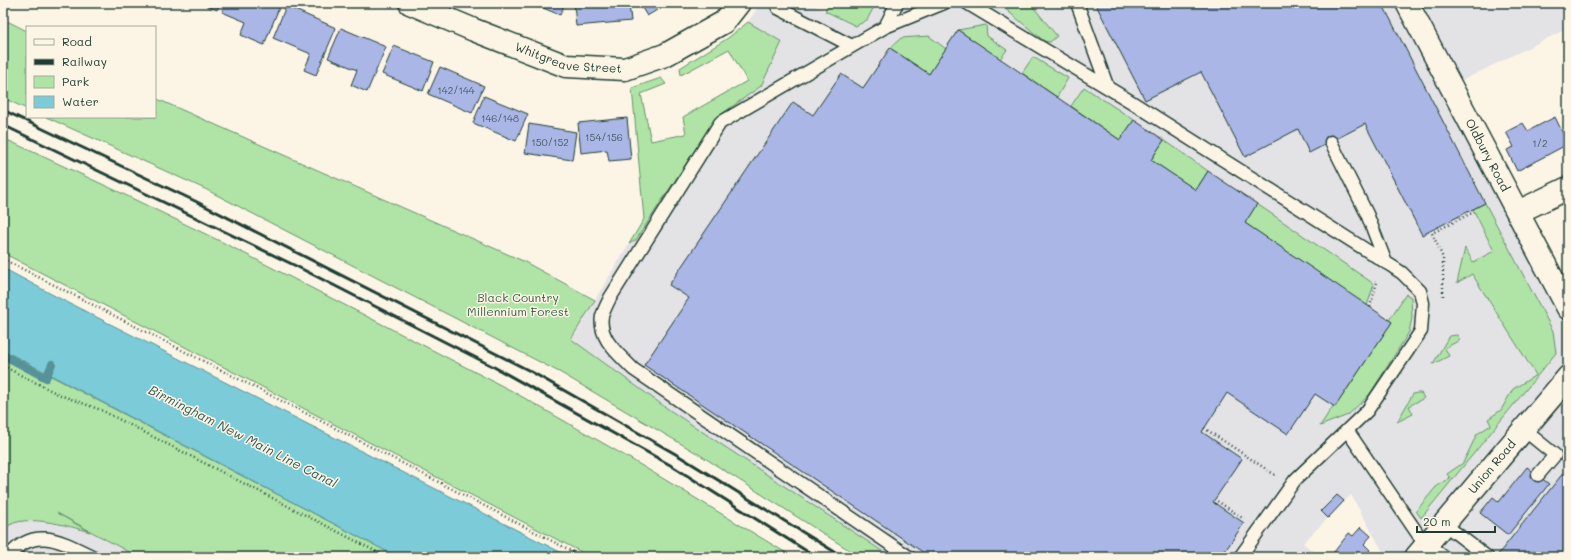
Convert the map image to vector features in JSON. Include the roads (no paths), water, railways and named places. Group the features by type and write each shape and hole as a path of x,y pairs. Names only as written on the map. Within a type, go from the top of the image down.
{"street":[{"name":"Whitgreave Street","path":"410,3 566,66 625,69 665,55 724,22 739,3"},
{"name":"Oldbury Road","path":"1407,3 1568,308"},
{"path":"1518,212 1568,188"},
{"name":"Union Road","path":"1423,549 1568,377"}],"lane":[{"path":"884,27 897,3"},
{"path":"909,557 633,369 608,342 602,330 602,316 610,298 720,123 884,27 944,3"},
{"path":"967,3 1108,88 1402,273 1420,291 1423,303 1421,331 1367,411 1295,480 1240,557"},
{"path":"1077,3 1108,88"},
{"path":"778,8 852,46"},
{"path":"1331,142 1367,214 1386,263"},
{"path":"1523,429 1555,454 1538,475"},
{"path":"1347,430 1423,549 1444,557"},
{"path":"1444,524 1487,557"},
{"path":"8,557 22,542 41,537 64,542 94,557"}],"water":[{"name":"Birmingham New Main Line Canal","path":"3,268 57,297 570,557 398,557 380,548 3,350"}],"waterway":[{"path":"3,355 46,378 52,364"}],"railway":[{"path":"3,110 195,201 530,371 679,456 843,557"},
{"path":"3,125 296,266 494,367 672,466 816,557"}],"park label":[{"name":"Black Country Millennium Forest","path":"518,305"}]}
